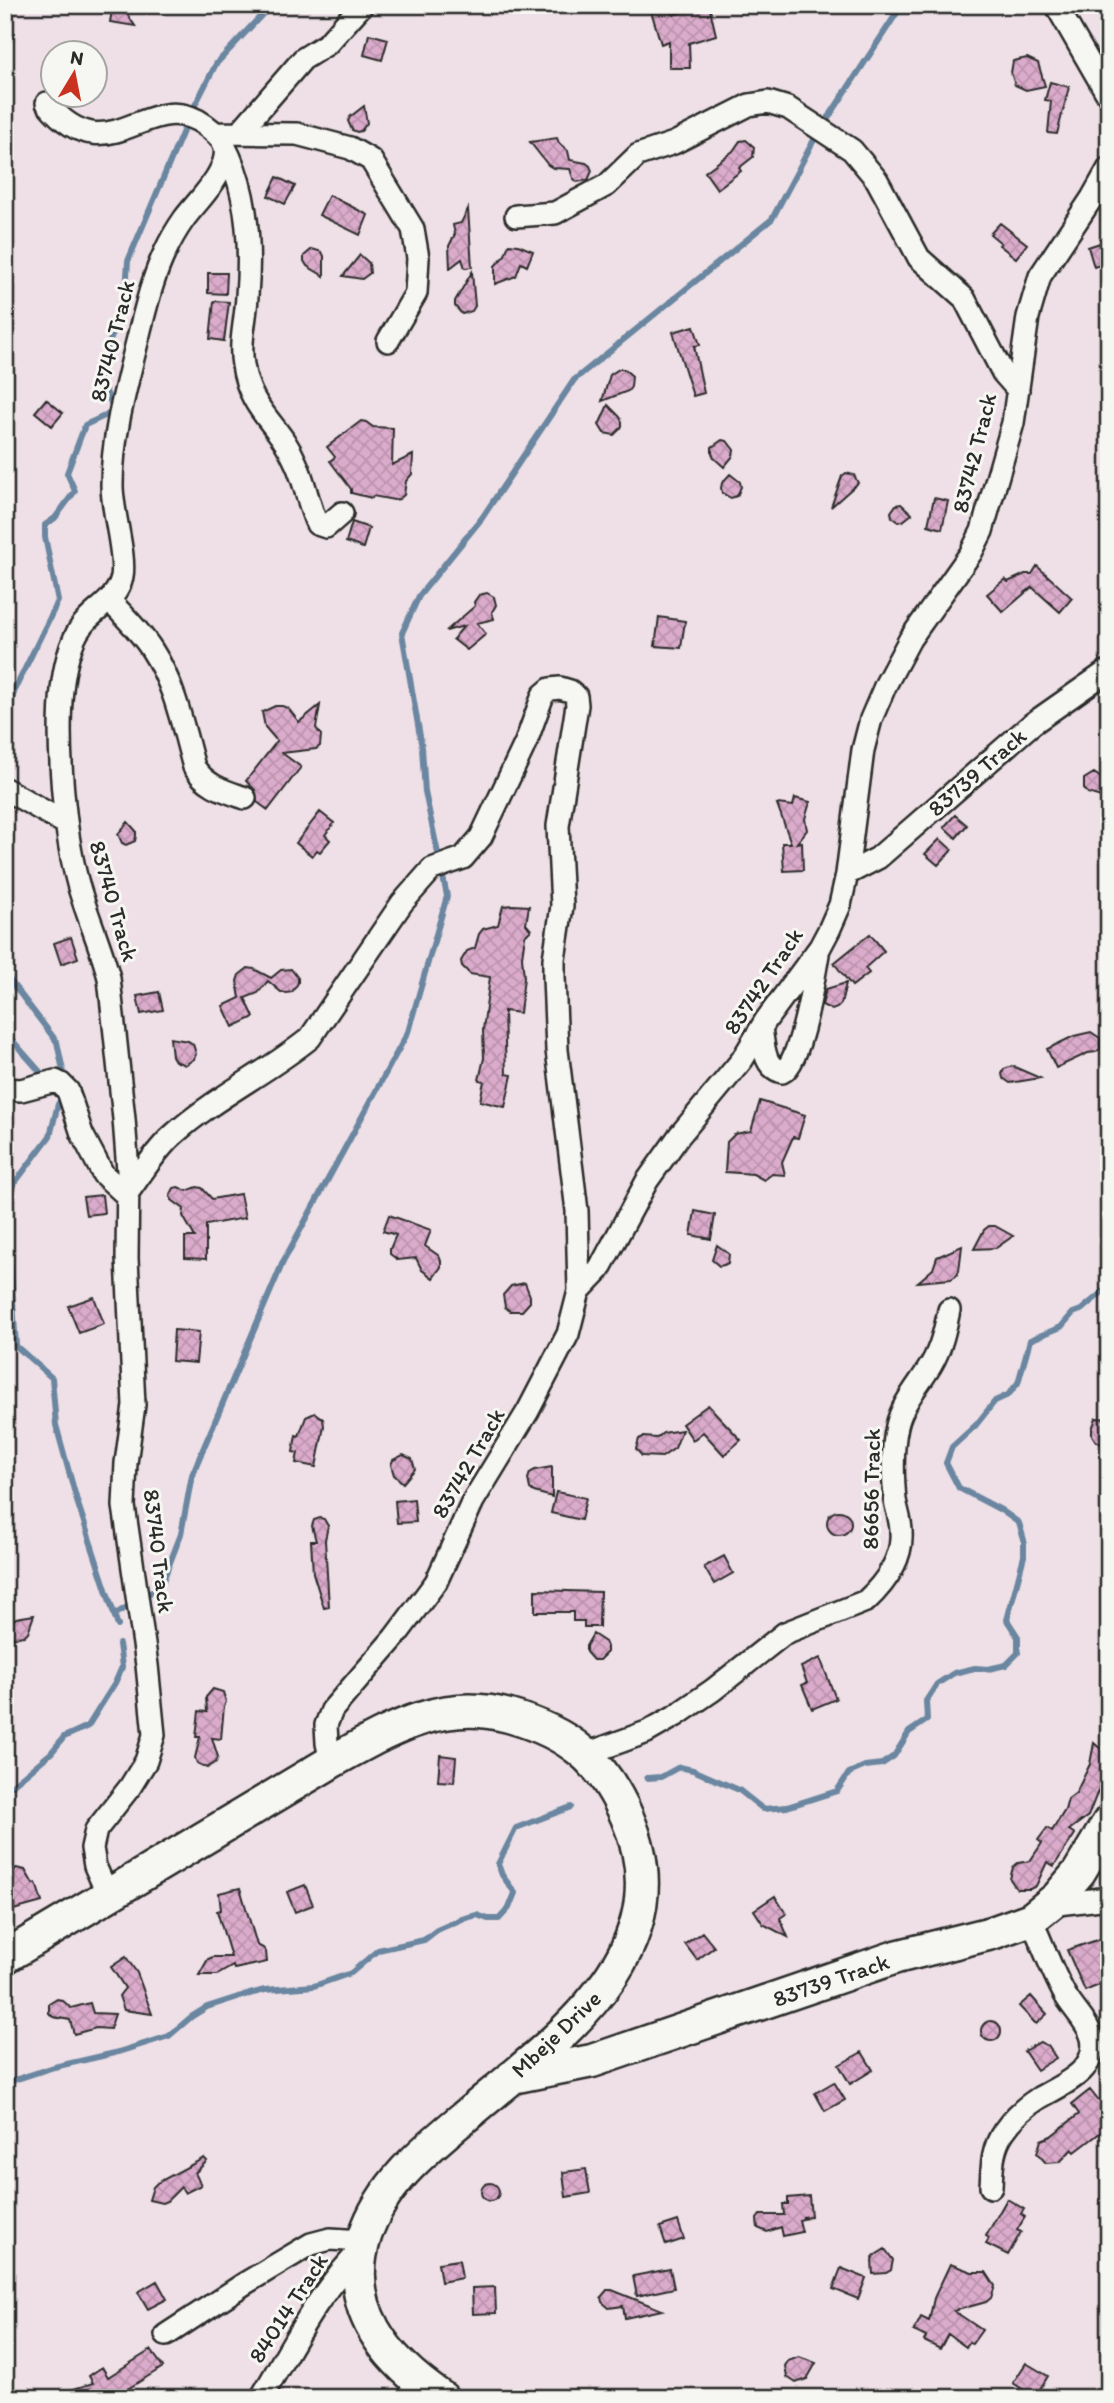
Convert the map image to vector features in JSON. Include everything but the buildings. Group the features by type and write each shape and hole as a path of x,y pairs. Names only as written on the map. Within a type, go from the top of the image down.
{"street":[{"path":"226,137 303,58 327,44 362,5"},
{"path":"1056,5 1109,97"},
{"path":"516,216 555,212 607,185 638,155 674,143 749,105 768,102 789,108 852,150 877,180 919,258 964,298 1003,373 1017,390"},
{"path":"51,108 70,127 93,134 110,134 169,114 182,114 226,137 297,134 350,148 371,160 413,229 418,258 416,293 388,341"},
{"path":"226,137 240,181 245,212 248,278 241,350 246,381 258,408 285,442 296,462 317,524 326,527 342,513"},
{"name":"83740 Track","path":"108,1895 95,1866 92,1848 96,1830 130,1787 146,1761 154,1735 147,1665 124,1506 125,1474 134,1405 126,1195 128,1171 124,1119 109,978 77,882 65,823 61,740 63,696 67,661 74,639 82,626 109,600 122,579 123,563 114,512 113,463 130,370 146,306 166,250 219,172 225,158 226,137"},
{"name":"83742 Track","path":"331,1762 326,1725 332,1710 394,1638 436,1582 473,1502 528,1411 568,1334 579,1291 599,1270 647,1181 679,1136 742,1060 761,1028 820,947 840,905 847,874 863,750 871,719 910,639 971,553 982,530 1013,423 1028,317 1040,276 1109,168"},
{"path":"109,600 138,630 153,651 169,683 194,767 201,777 219,789 245,798"},
{"name":"83739 Track","path":"847,874 878,858 1032,724 1109,670"},
{"path":"5,1089 21,1090 55,1081 61,1084 68,1091 82,1133 103,1174 126,1195 171,1137 220,1098 310,1038 402,903 432,869 463,858 473,849 490,821 517,762 543,695 550,689 570,691 576,696 577,705 558,826 562,906 554,977 557,1050 577,1211 579,1291"},
{"path":"5,789 65,823"},
{"path":"761,1028 770,1066 782,1072 788,1070 804,1024 820,947"},
{"name":"86656 Track","path":"586,1754 647,1732 713,1690 785,1633 866,1601 877,1591 894,1567 901,1544 895,1494 895,1447 899,1418 943,1340 948,1310"},
{"name":"Mbeje Drive","path":"5,1957 331,1762 410,1723 461,1709 503,1714 536,1724 570,1741 586,1754 613,1787 637,1842 643,1886 638,1917 620,1964 600,1993 512,2077 408,2166 385,2195 373,2216 362,2246 360,2289 373,2330 399,2365 442,2398"},
{"name":"83739 Track","path":"512,2077 592,2061 896,1957 992,1933 1040,1912 1079,1872 1109,1822"},
{"path":"991,2187 992,2162 1004,2130 1021,2111 1080,2073 1092,2051 1090,2032 1062,1991 1040,1912 1109,1898"},
{"path":"166,2335 311,2244 330,2239 362,2246"},
{"name":"84014 Track","path":"261,2398 331,2281 362,2246"}],"waterway":[{"path":"5,719 16,687 58,601 45,525 55,518 75,491 67,473 85,425 111,413 112,405 98,374 126,292 128,261 189,117 216,64 271,5"},
{"path":"827,120 902,5"},
{"path":"142,1598 161,1586 181,1534 192,1475 283,1262 408,1032 447,896 425,792 422,748 402,633 419,596 482,518 574,380 772,219 816,136"},
{"path":"5,974 57,1042 65,1080"},
{"path":"5,1032 42,1074"},
{"path":"64,1096 58,1104 50,1136 8,1192 16,1346 52,1378 56,1425 77,1501 118,1626"},
{"path":"647,1778 661,1777 679,1767 693,1770 739,1790 763,1809 787,1807 837,1791 849,1773 865,1766 882,1764 894,1756 909,1732 927,1720 926,1701 937,1684 954,1673 1006,1665 1018,1653 1018,1637 1007,1620 1024,1556 1024,1540 1019,1523 1001,1510 959,1488 946,1463 952,1447 976,1425 995,1401 1008,1395 1018,1383 1030,1340 1061,1327 1073,1313 1081,1310 1106,1289 1109,1283"},
{"path":"114,1615 133,1603"},
{"path":"5,1791 51,1753 64,1737 88,1726 122,1667 119,1644"},
{"path":"5,2083 169,2036 207,2007 238,1997 265,1990 314,1986 351,1973 378,1950 424,1940 437,1930 462,1919 477,1915 499,1919 509,1908 515,1893 502,1875 498,1864 516,1828 571,1807"}]}
